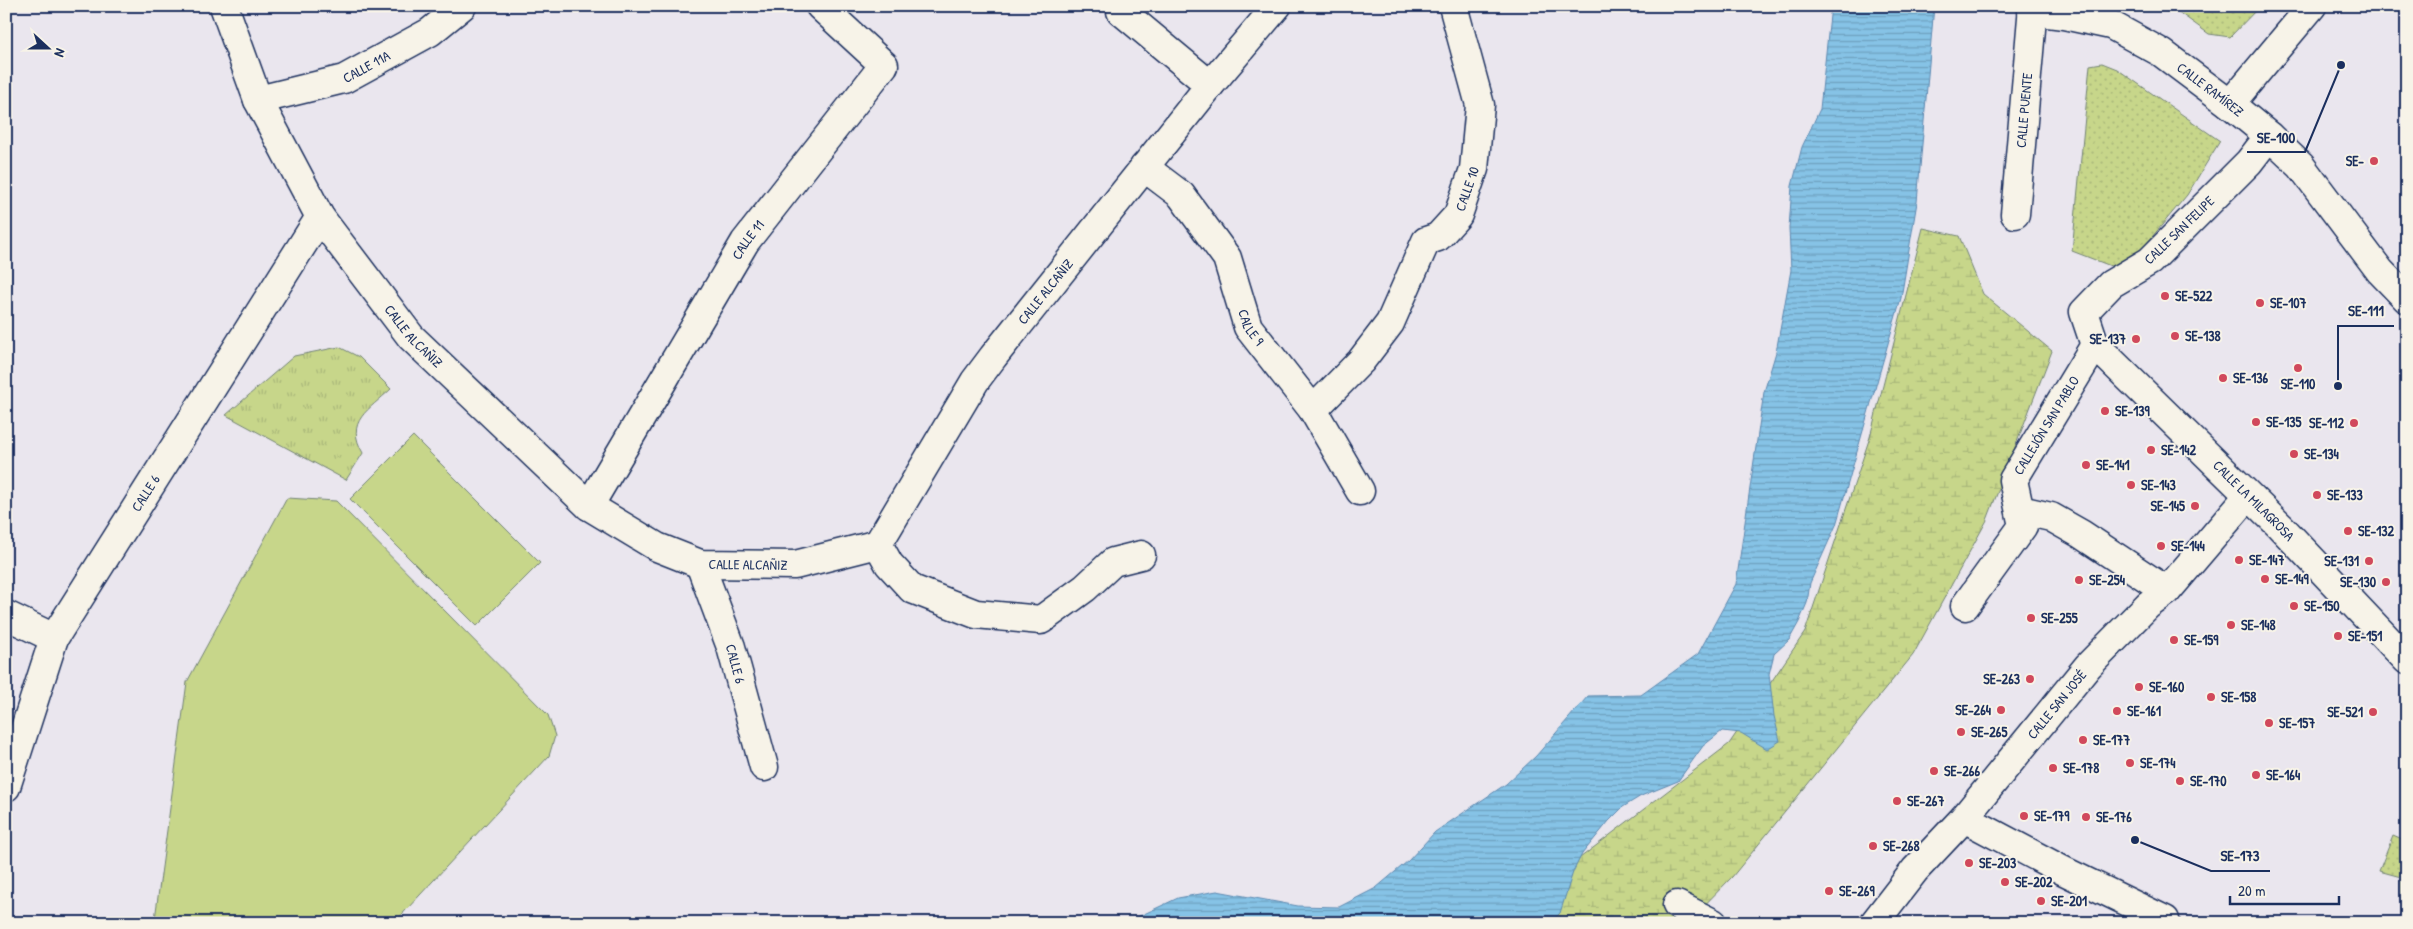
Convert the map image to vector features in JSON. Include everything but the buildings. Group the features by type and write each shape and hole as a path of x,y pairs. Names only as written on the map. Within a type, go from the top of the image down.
{"street":[{"name":"CALLE ALCAÑIZ","path":"224,6 258,100 320,217 411,338 589,506 657,547 700,564 795,565 878,544 975,381 1144,166 1277,6"},
{"name":"CALLE 11A","path":"258,100 344,79 430,32 462,6"},
{"name":"CALLE 11","path":"589,506 745,242 884,65 820,6"},
{"name":"CALLE 10","path":"1313,410 1361,361 1390,323 1426,241 1438,237 1458,215 1474,169 1480,105 1453,6"},
{"path":"2230,104 2312,6"},
{"name":"CALLE RAMÍREZ","path":"2032,9 2111,25 2162,53 2230,104 2269,136 2301,166 2380,270 2407,299"},
{"name":"CALLE PUENTE","path":"2015,214 2032,9"},
{"path":"1121,11 1210,85"},
{"name":"CALLE SAN FELIPE","path":"2095,345 2084,312 2111,284 2150,261 2249,162 2269,136"},
{"name":"CALLE 9","path":"1144,166 1181,195 1228,258 1248,327 1313,410 1360,491"},
{"name":"CALLE 6","path":"6,787 54,638 320,217"},
{"name":"CALLE LA MILAGROSA","path":"2095,345 2280,526 2407,660"},
{"name":"CALLEJÓN SAN PABLO","path":"1965,606 2023,526 2014,480 2095,345"},
{"name":"CALLE SAN JOSÉ","path":"1874,923 1915,870 1964,818 2088,666 2148,605 2167,591 2248,496"},
{"path":"2020,510 2050,517 2081,534 2167,591"},
{"path":"878,544 889,564 912,589 976,614 1041,620 1085,588 1113,562 1141,555"},
{"name":"CALLE 6","path":"700,564 731,647 764,767"},
{"path":"6,615 54,638"},
{"path":"1964,818 2062,870 2165,920"},
{"path":"1677,905 1713,923"}],"green space":[{"path":"2170,6 2260,6 2230,37 2209,34"},
{"path":"2102,63 2117,69 2220,141 2187,195 2142,249 2116,268 2072,251 2090,65"},
{"path":"1923,228 1959,236 1983,294 2052,351 1987,520 1913,655 1732,877 1687,923 1495,923 1729,744 1805,632 1870,437"},
{"path":"339,347 359,357 391,389 367,410 358,424 356,432 363,453 346,480 226,415 294,356"},
{"path":"413,436 540,563 477,626 350,499"},
{"path":"287,498 336,501 548,715 555,736 549,756 394,923 167,923 155,919 187,682"},
{"path":"2393,836 2407,842 2407,913 2402,913 2401,877 2379,871"}],"water":[{"path":"1831,6 1934,6 1917,202 1901,298 1836,525 1810,583 1807,603 1799,622 1789,640 1774,654 1769,674 1774,716 1780,741 1767,749 1741,733 1722,731 1703,746 1678,781 1641,796 1623,807 1582,854 1573,872 1560,913 1550,923 1125,923 1178,898 1217,891 1298,906 1339,907 1376,888 1408,861 1435,832 1506,784 1536,756 1588,696 1641,695 1698,654 1736,584 1764,392 1776,352 1791,270 1789,228 1792,186 1802,147 1820,109"}],"place":[{"name":"SE-100","path":"2341,65"},
{"name":"SE-","path":"2374,161"},
{"name":"SE-522","path":"2165,296"},
{"name":"SE-107","path":"2260,303"},
{"name":"SE-138","path":"2175,336"},
{"name":"SE-137","path":"2136,339"},
{"name":"SE-110","path":"2298,368"},
{"name":"SE-136","path":"2223,378"},
{"name":"SE-111","path":"2338,386"},
{"name":"SE-139","path":"2105,411"},
{"name":"SE-135","path":"2256,422"},
{"name":"SE-112","path":"2354,423"},
{"name":"SE-142","path":"2151,450"},
{"name":"SE-134","path":"2294,454"},
{"name":"SE-141","path":"2086,465"},
{"name":"SE-143","path":"2131,485"},
{"name":"SE-133","path":"2317,495"},
{"name":"SE-145","path":"2195,506"},
{"name":"SE-132","path":"2348,531"},
{"name":"SE-144","path":"2161,546"},
{"name":"SE-147","path":"2239,560"},
{"name":"SE-131","path":"2369,561"},
{"name":"SE-149","path":"2265,579"},
{"name":"SE-254","path":"2079,580"},
{"name":"SE-130","path":"2386,582"},
{"name":"SE-150","path":"2294,606"},
{"name":"SE-255","path":"2031,618"},
{"name":"SE-148","path":"2231,625"},
{"name":"SE-151","path":"2338,636"},
{"name":"SE-159","path":"2174,640"},
{"name":"SE-263","path":"2030,679"},
{"name":"SE-160","path":"2139,687"},
{"name":"SE-158","path":"2211,697"},
{"name":"SE-264","path":"2001,710"},
{"name":"SE-161","path":"2117,711"},
{"name":"SE-521","path":"2373,712"},
{"name":"SE-157","path":"2269,723"},
{"name":"SE-265","path":"1961,732"},
{"name":"SE-177","path":"2083,740"},
{"name":"SE-174","path":"2130,763"},
{"name":"SE-178","path":"2053,768"},
{"name":"SE-266","path":"1934,771"},
{"name":"SE-164","path":"2256,775"},
{"name":"SE-170","path":"2180,781"},
{"name":"SE-267","path":"1897,801"},
{"name":"SE-179","path":"2024,816"},
{"name":"SE-176","path":"2086,817"},
{"name":"SE-173","path":"2135,840"},
{"name":"SE-268","path":"1873,846"},
{"name":"SE-203","path":"1969,863"},
{"name":"SE-202","path":"2005,882"},
{"name":"SE-269","path":"1829,891"},
{"name":"SE-201","path":"2041,901"}]}
